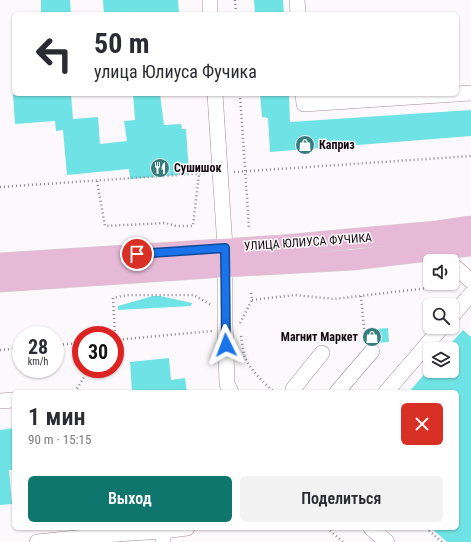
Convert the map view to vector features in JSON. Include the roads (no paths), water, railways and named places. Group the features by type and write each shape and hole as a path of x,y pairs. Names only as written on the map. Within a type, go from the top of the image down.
{"main road":[{"name":"УЛИЦА ЮЛИУСА ФУЧИКА","path":"0,263 283,244 429,232 471,226"},
{"name":"УЛИЦА ЮЛИУСА ФУЧИКА","path":"456,254 471,246"},
{"path":"225,248 225,267"},
{"name":"УЛИЦА ЮЛИУСА ФУЧИКА","path":"0,282 353,260 423,259"}],"street":[{"path":"210,0 210,12"},
{"path":"297,0 298,12"},
{"path":"459,94 471,93"},
{"path":"215,96 225,248"},
{"path":"303,96 304,104 426,96"},
{"path":"225,267 227,384 230,390"},
{"path":"459,270 471,281"},
{"path":"459,308 471,294"},
{"path":"388,390 436,334"},
{"path":"338,390 368,347"},
{"path":"293,389 322,354"},
{"path":"0,401 12,400"},
{"path":"37,542 116,531 163,536 181,530"},
{"path":"373,530 387,542"}],"place":[{"name":"Каприз","path":"305,145"},
{"name":"Сушишок","path":"160,168"},
{"name":"Магнит Маркет","path":"372,337"}]}
